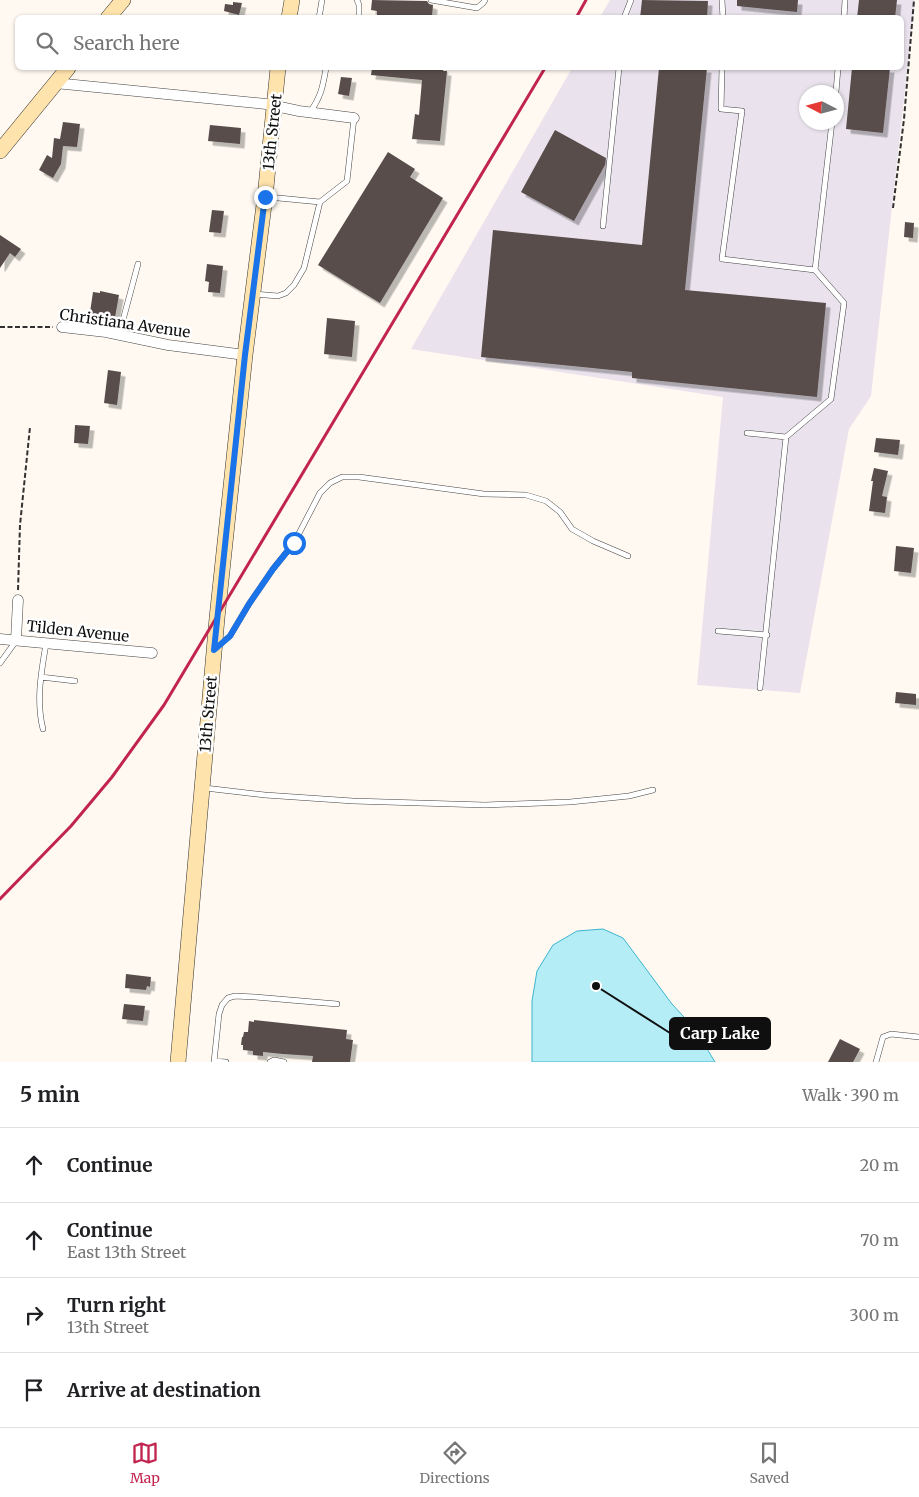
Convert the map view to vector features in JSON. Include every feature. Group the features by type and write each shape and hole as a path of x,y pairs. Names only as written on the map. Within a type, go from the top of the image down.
{"street":[{"path":"110,15 123,0"},
{"path":"290,15 292,0"},
{"path":"0,151 66,70"},
{"name":"13th Street","path":"178,1062 214,650 278,70"},
{"path":"55,83 274,105 354,118"},
{"name":"Christiana Avenue","path":"62,327 119,335 168,345 245,355"},
{"path":"16,640 18,600"},
{"name":"Tilden Avenue","path":"0,638 152,654"}],"lane":[{"path":"320,15 322,0"},
{"path":"357,0 359,15"},
{"path":"431,0 477,8 485,0"},
{"path":"625,15 631,0"},
{"path":"722,0 723,15"},
{"path":"844,15 846,0"},
{"path":"310,112 321,93 326,70"},
{"path":"604,226 619,70"},
{"path":"722,70 721,109 742,111 722,260 815,270 844,304 831,399 786,438 760,688"},
{"path":"837,85 838,70"},
{"path":"253,294 278,296 286,293 294,285 304,268 320,202 347,181 354,118"},
{"path":"815,270 831,130"},
{"path":"265,197 320,202"},
{"path":"119,335 138,264"},
{"path":"748,433 786,438"},
{"path":"214,650 230,636 273,569 294,543 320,493 330,483 342,477 359,477 484,494 526,495 546,501 560,512 572,529 593,541 628,556"},
{"path":"718,631 766,636"},
{"path":"0,663 16,640"},
{"path":"43,729 39,715 39,700 46,643"},
{"path":"41,677 75,681"},
{"path":"202,787 265,795 353,801 485,805 570,802 629,796 653,790"},
{"path":"226,1062 214,1061 219,1014 222,1005 228,998 235,996 255,997 337,1004"},
{"path":"876,1062 883,1037 891,1034 919,1037"},
{"path":"270,1062 274,1060 284,1062"}],"path":[{"path":"893,208 904,119 914,0"},
{"name":"Christiana Avenue","path":"0,327 62,327"},
{"path":"18,600 20,525 30,427"}],"shaded area":[{"path":"610,0 915,0 871,396 849,429 800,693 697,685 723,397 411,349 571,70 904,70 904,15 601,15"}],"water":[{"path":"603,929 623,938 672,1004 695,1029 715,1062 532,1062 532,1001 537,971 553,945 577,931"}],"building":[{"path":"372,0 427,1 433,5 432,15 377,15 377,11 371,10"},
{"path":"642,0 708,1 707,15 640,15"},
{"path":"737,0 798,0 797,12 737,6"},
{"path":"859,0 897,0 895,15 857,15"},
{"path":"233,2 242,3 239,15 224,11 225,4 233,5"},
{"path":"372,70 447,71 440,141 412,139 415,114 419,115 422,80 371,75"},
{"path":"659,70 707,70 685,290 826,303 817,397 632,378 632,372 481,357 493,230 642,245"},
{"path":"852,70 890,70 883,133 846,129"},
{"path":"341,77 352,78 349,96 338,94"},
{"path":"63,122 80,124 77,147 63,146 61,164 53,178 39,170 47,155 52,158 54,138 60,139"},
{"path":"210,125 241,128 240,144 208,141"},
{"path":"555,130 606,158 605,165 574,221 521,192"},
{"path":"388,152 415,169 410,177 443,198 380,303 318,265"},
{"path":"212,210 224,211 221,233 209,232"},
{"path":"905,222 914,223 913,238 904,237"},
{"path":"0,235 21,249 15,257 10,253 0,268"},
{"path":"207,264 223,266 220,293 208,292 209,282 205,281"},
{"path":"100,291 119,295 114,323 89,319 93,292 100,293"},
{"path":"327,318 355,321 352,357 324,354"},
{"path":"108,370 121,372 117,405 104,403"},
{"path":"75,425 90,426 88,444 74,443"},
{"path":"876,438 900,440 898,455 874,452"},
{"path":"874,468 888,471 882,496 887,497 885,513 869,511"},
{"path":"896,546 914,548 911,573 894,571"},
{"path":"896,692 916,694 916,705 895,703"},
{"path":"126,974 151,977 150,987 147,986 146,990 125,988"},
{"path":"124,1004 145,1006 143,1021 122,1019"},
{"path":"254,1020 347,1030 346,1039 353,1040 350,1062 312,1062 313,1056 263,1052 263,1056 253,1055 253,1051 243,1050 243,1045 241,1045 244,1032 248,1032 249,1021 254,1022"},
{"path":"840,1039 860,1049 853,1062 828,1062"}],"railway":[{"path":"578,15 586,0"},
{"path":"0,899 71,826 112,777 164,705 544,70"}],"place":[{"name":"Carp Lake","path":"596,986"}],"route":[{"path":"265,197 245,355 214,650 230,636 273,569 294,543"}]}
